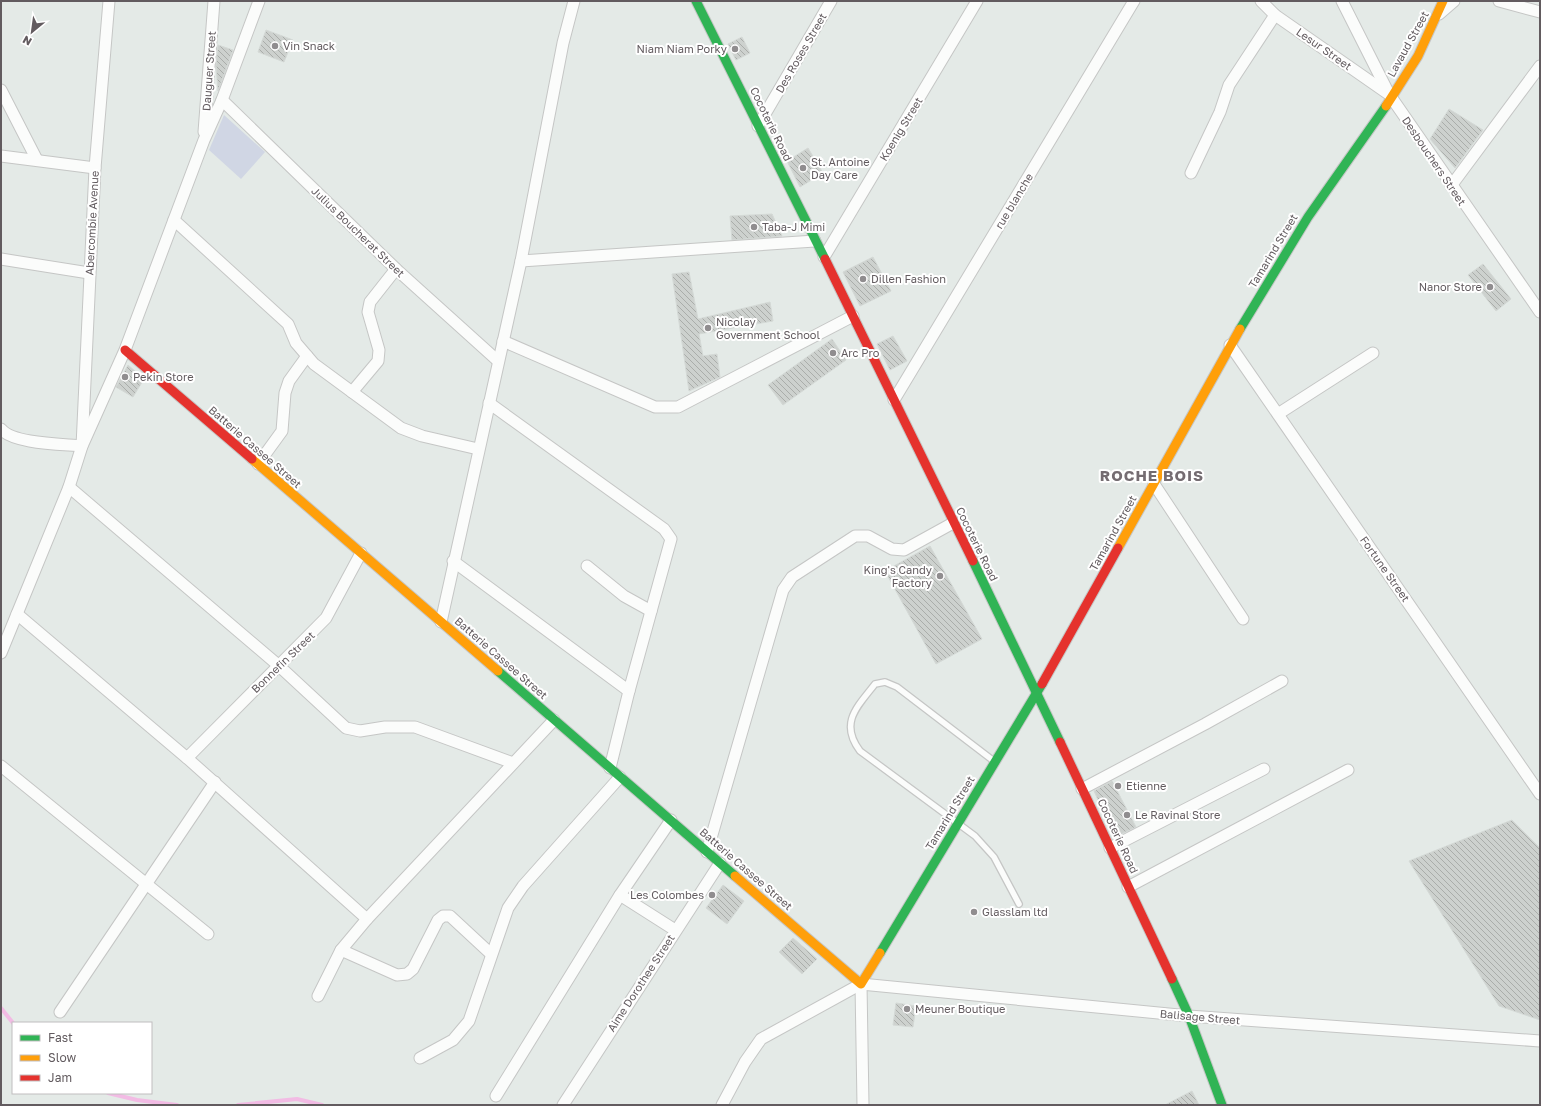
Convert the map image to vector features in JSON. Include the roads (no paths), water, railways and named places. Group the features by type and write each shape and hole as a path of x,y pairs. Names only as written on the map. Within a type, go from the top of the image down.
{"street":[{"name":"Abercombie Avenue","path":"82,446 95,168 109,1"},
{"name":"Dauguer Street","path":"204,140 214,1"},
{"path":"1,653 69,487 82,446 125,350 204,140 222,100 259,1"},
{"path":"441,622 453,561 521,261 563,43 574,1"},
{"name":"Cocoterie Road","path":"696,1 824,257 1037,693 1189,1016 1222,1105"},
{"name":"Des Roses Street","path":"758,126 831,1"},
{"name":"Koenig Street","path":"824,257 977,1"},
{"name":"rue blanche","path":"894,400 1134,1"},
{"name":"Lesur Street","path":"1261,1 1275,15 1391,96"},
{"name":"Desbouchers Street","path":"1342,1 1391,96 1451,186 1540,312"},
{"name":"Lavaud Street","path":"1391,96 1418,56 1438,15 1443,1"},
{"path":"1438,15 1454,1"},
{"path":"1499,1 1540,12"},
{"path":"1191,173 1220,112 1229,85 1275,15"},
{"path":"1451,186 1540,66"},
{"path":"1,90 37,160"},
{"name":"Tamarind Street","path":"861,984 1037,693 1230,345 1308,217 1391,96"},
{"name":"Julius Boucherat Street","path":"222,100 396,269 498,361"},
{"path":"1,156 95,168"},
{"path":"174,220 288,324 296,343 314,364 401,428 422,436 478,449"},
{"path":"521,261 815,241"},
{"path":"1,259 89,273"},
{"path":"352,392 378,361 379,350 368,312 370,302 396,269"},
{"path":"503,342 656,407 678,407 853,316"},
{"name":"Fortune Street","path":"1230,345 1540,794"},
{"name":"Batterie Cassee Street","path":"125,350 861,984"},
{"path":"1278,414 1373,352"},
{"path":"258,464 282,431 285,393 289,381 307,356"},
{"path":"489,403 668,534 671,539 629,691 610,768"},
{"path":"1,429 3,432 22,440 82,446"},
{"path":"1154,484 1243,619"},
{"path":"69,487 278,665 346,728 360,731 385,727 415,727 513,763"},
{"path":"708,852 783,590 792,577 855,536 868,536 892,549 904,550 953,523"},
{"name":"Bonnefin Street","path":"187,758 326,618 361,554"},
{"path":"453,561 629,691"},
{"path":"586,566 624,596 651,611"},
{"path":"17,614 215,782 366,919"},
{"path":"1082,789 1205,724 1282,681"},
{"path":"318,996 341,950 366,919 554,720"},
{"path":"1,766 208,934"},
{"path":"1110,848 1264,770"},
{"path":"1128,887 1348,770"},
{"path":"420,1058 453,1040 469,1021 508,908 523,886 620,777"},
{"path":"60,1012 215,782"},
{"path":"496,1096 620,895 670,820"},
{"name":"Aime Dorothee Street","path":"563,1105 675,930 720,863"},
{"path":"620,895 675,930"},
{"path":"341,950 397,975 407,974 413,968 438,920 443,916 450,916 491,954"},
{"path":"722,1105 745,1062 761,1039 861,984 863,1105"},
{"name":"Balisage Street","path":"861,984 1189,1016 1540,1041"}],"lane":[{"path":"995,762 897,687 885,682 875,684 856,708 849,728 853,742 860,751 975,836 994,857 1018,904"}],"waterway":[{"path":"1,1008 12,1022"},
{"path":"112,1094 137,1100 177,1105"},
{"path":"238,1105 297,1099 322,1105"}],"place":[{"name":"Vin Snack","path":"275,46"},
{"name":"Niam Niam Porky","path":"735,49"},
{"name":"St. Antoine Day Care","path":"803,168"},
{"name":"Taba-J Mimi","path":"754,227"},
{"name":"Dillen Fashion","path":"863,279"},
{"name":"Nanor Store","path":"1490,287"},
{"name":"Nicolay Government School","path":"708,328"},
{"name":"Arc Pro","path":"833,353"},
{"name":"Pekin Store","path":"125,377"},
{"name":"King's Candy Factory","path":"940,576"},
{"name":"Etienne","path":"1118,786"},
{"name":"Le Ravinal Store","path":"1127,815"},
{"name":"Les Colombes","path":"712,895"},
{"name":"Glasslam ltd","path":"974,912"},
{"name":"Meuner Boutique","path":"907,1009"}],"district":[{"name":"ROCHE BOIS","path":"1152,476"}]}
